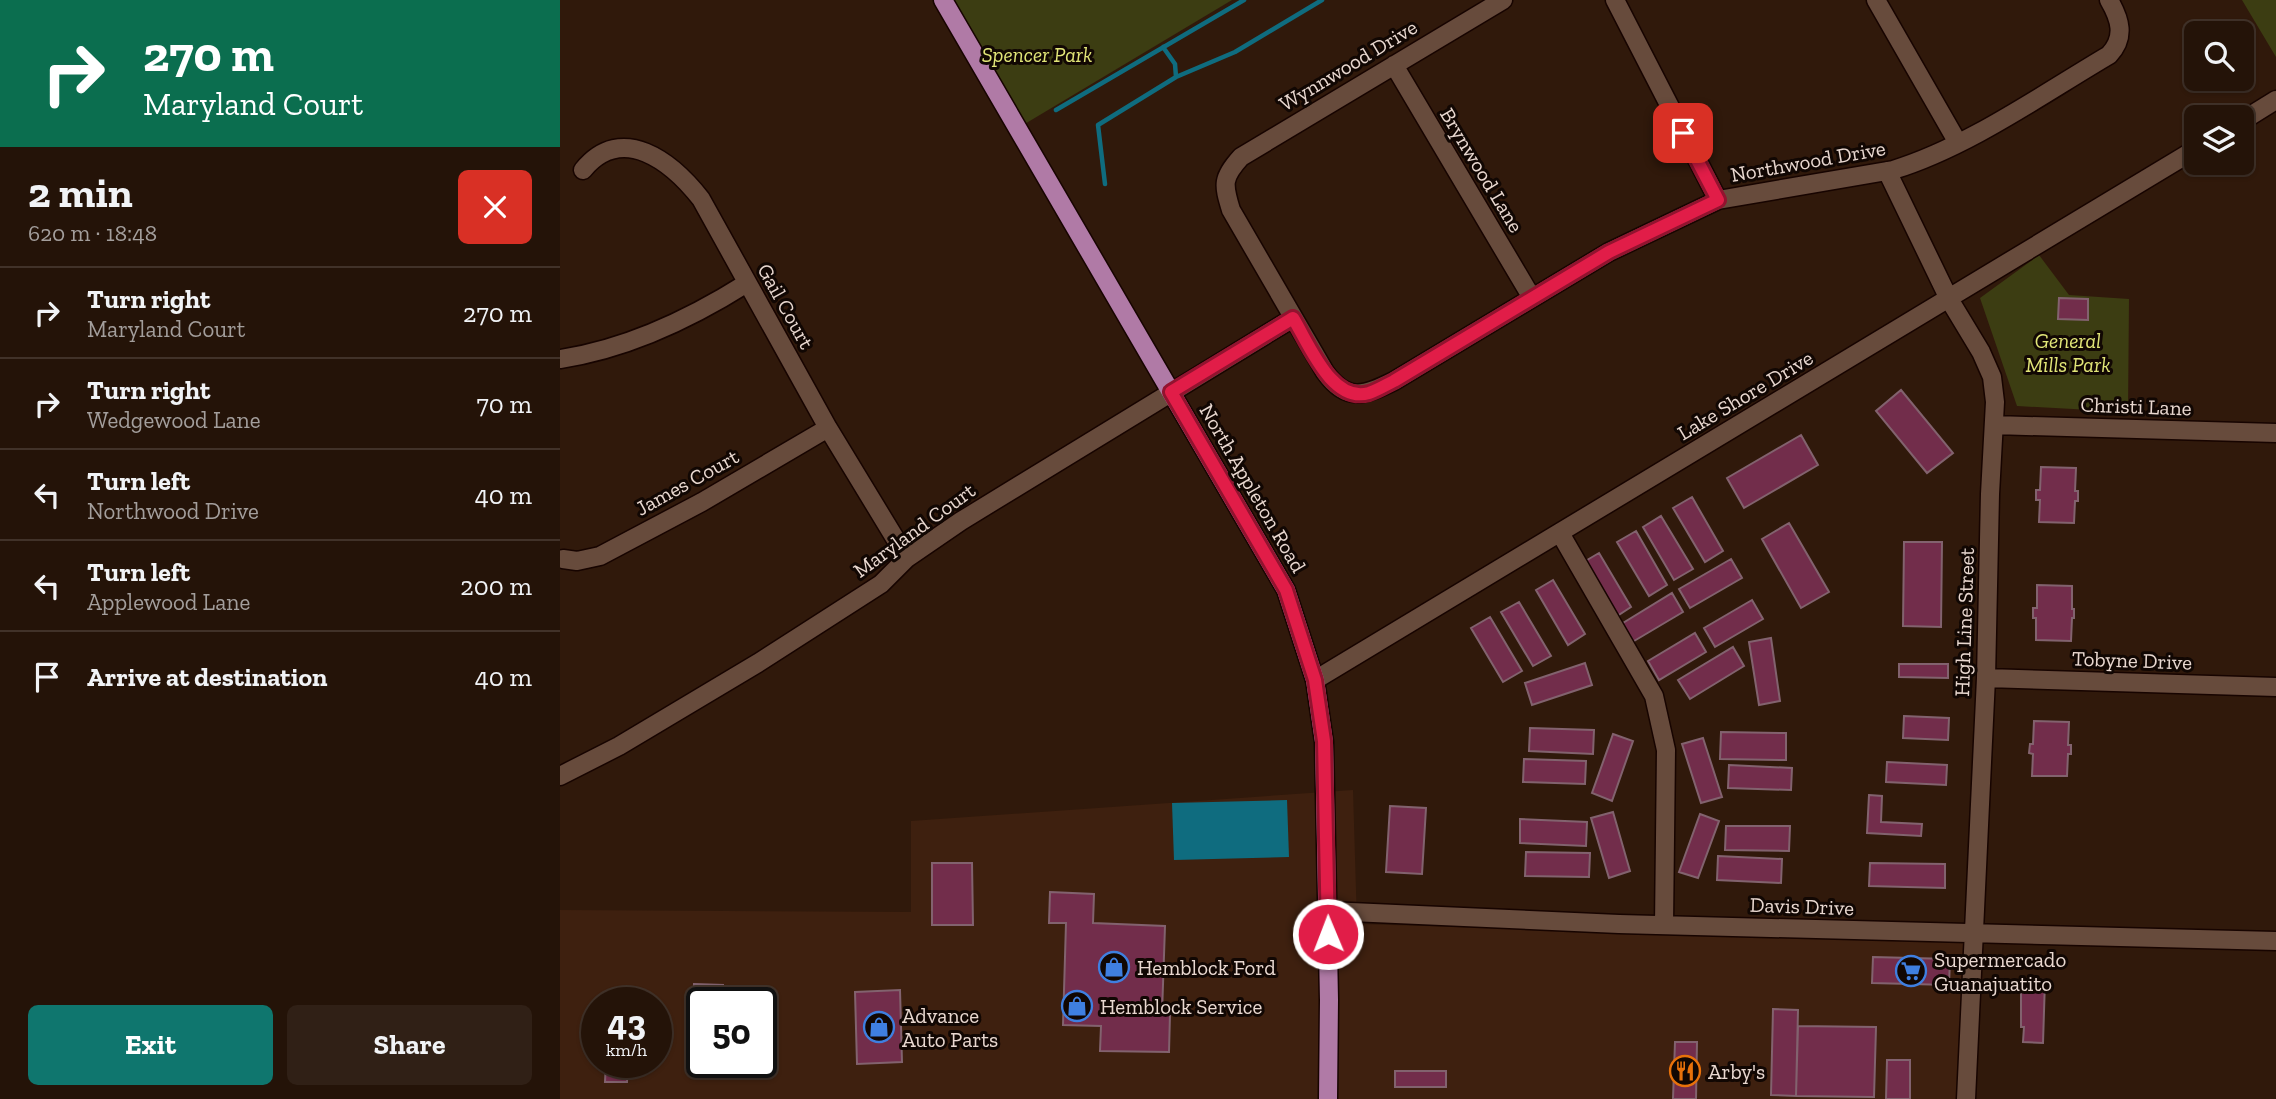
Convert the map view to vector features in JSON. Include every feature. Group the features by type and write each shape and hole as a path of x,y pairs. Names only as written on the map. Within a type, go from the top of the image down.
{"main road":[{"name":"North Appleton Road","path":"943,0 1286,590 1315,680 1324,741 1328,911 1328,1099"}],"street":[{"name":"Wynnwood Drive","path":"1293,318 1231,210 1224,189 1225,180 1241,157 1503,0"},
{"path":"1615,0 1718,200"},
{"path":"1876,0 1958,143"},
{"name":"Northwood Drive","path":"1293,318 1331,381 1352,394 1368,394 1609,252 1718,200 1887,171 1917,163 1958,143 2109,55 2118,42 2121,28 2109,0"},
{"name":"Brynwood Lane","path":"1394,65 1532,298"},
{"path":"2254,114 2276,100"},
{"name":"Gail Court","path":"583,170 591,159 608,149 627,146 666,164 679,174 701,199 828,429 907,558"},
{"name":"Lake Shore Drive","path":"1315,680 2184,156"},
{"name":"High Line Street","path":"1887,171 1949,299 1975,340 1992,377 1995,402 1986,678 1966,1099"},
{"path":"560,359 628,342 673,324 747,283"},
{"name":"Maryland Court","path":"560,776 619,746 758,663 881,584 907,558 1007,492 1293,318"},
{"name":"Christi Lane","path":"1994,425 2276,433"},
{"name":"James Court","path":"563,559 577,561 600,556 702,502 828,429"},
{"path":"1560,533 1654,696 1666,750 1664,925"},
{"name":"Tobyne Drive","path":"1986,678 2276,687"},
{"name":"Davis Drive","path":"1328,911 1664,925 2276,941"}],"shaded area":[{"path":"1353,790 1357,924 1964,942 1958,1099 560,1099 560,910 911,912 911,821"}],"green space":[{"name":"Spencer Park","path":"944,0 1232,0 1018,128"},
{"path":"2242,0 2276,0 2276,57"},
{"name":"General Mills Park","path":"2039,255 2069,295 2129,299 2128,412 2017,406 1980,298"}],"water":[{"path":"1287,800 1289,857 1174,860 1172,803"}],"building":[{"path":"2059,298 2088,299 2088,320 2058,319"},
{"path":"1901,390 1953,453 1927,473 1876,411"},
{"path":"1801,435 1818,465 1744,508 1727,478"},
{"path":"2041,467 2076,468 2075,491 2078,491 2078,501 2075,501 2074,523 2039,522 2040,500 2036,500 2036,490 2040,490"},
{"path":"1692,497 1723,551 1705,562 1673,508"},
{"path":"1661,516 1693,569 1674,580 1643,527"},
{"path":"1789,523 1829,592 1801,608 1762,539"},
{"path":"1636,531 1667,585 1649,596 1617,542"},
{"path":"1904,542 1942,542 1941,627 1903,626"},
{"path":"1599,553 1631,607 1614,618 1582,563"},
{"path":"1731,559 1742,578 1690,608 1679,589"},
{"path":"1553,580 1585,634 1568,645 1536,590"},
{"path":"2037,585 2072,586 2074,618 2071,641 2036,640 2033,608 2037,608"},
{"path":"1672,593 1683,612 1629,644 1618,626"},
{"path":"1752,600 1763,619 1715,647 1704,628"},
{"path":"1519,602 1551,656 1533,666 1501,612"},
{"path":"1490,617 1522,671 1503,682 1471,628"},
{"path":"1695,633 1706,652 1659,680 1648,661"},
{"path":"1771,638 1780,701 1759,705 1749,642"},
{"path":"1733,647 1744,666 1690,699 1678,680"},
{"path":"1585,663 1592,685 1532,705 1525,683"},
{"path":"1899,664 1948,664 1948,678 1899,677"},
{"path":"1904,716 1949,718 1948,740 1903,738"},
{"path":"2034,721 2069,722 2068,745 2071,745 2071,754 2068,754 2067,776 2032,776 2033,754 2029,753 2030,744 2033,744"},
{"path":"1530,728 1594,730 1593,754 1529,751"},
{"path":"1721,732 1786,733 1786,760 1720,759"},
{"path":"1613,734 1633,741 1612,801 1592,793"},
{"path":"1703,738 1722,797 1701,803 1682,744"},
{"path":"1524,759 1586,761 1585,784 1523,782"},
{"path":"1887,762 1947,765 1946,785 1886,782"},
{"path":"1729,765 1792,768 1791,790 1728,788"},
{"path":"1869,795 1882,796 1881,822 1922,824 1921,836 1867,833"},
{"path":"1390,806 1426,808 1422,874 1386,872"},
{"path":"1613,812 1630,871 1609,878 1591,818"},
{"path":"1700,814 1719,821 1698,878 1679,872"},
{"path":"1520,819 1587,822 1586,846 1520,843"},
{"path":"1726,826 1790,826 1789,851 1725,850"},
{"path":"1526,852 1590,853 1589,877 1525,876"},
{"path":"1718,856 1782,859 1781,883 1717,880"},
{"path":"932,863 972,863 973,925 932,925"},
{"path":"1870,863 1945,864 1945,888 1869,886"},
{"name":"Hemblock Ford","path":"1050,892 1094,894 1093,923 1165,926 1162,1014 1170,1014 1169,1052 1100,1051 1101,1026 1063,1025 1066,923 1049,923"},
{"name":"Supermercado Guanajuatito","path":"1873,957 1950,959 1949,985 1872,983"},
{"path":"2021,979 2045,980 2043,1043 2023,1042"},
{"path":"694,984 723,985 723,987 694,987"},
{"name":"Advance Auto Parts","path":"900,990 902,1062 857,1064 855,992"},
{"path":"1773,1009 1798,1010 1796,1096 1771,1095"},
{"path":"1798,1026 1876,1027 1874,1097 1796,1096"},
{"name":"Arby's","path":"1675,1042 1697,1042 1696,1099 1673,1099"},
{"path":"1887,1060 1910,1060 1910,1099 1886,1099"},
{"path":"1395,1071 1446,1071 1446,1087 1395,1087"},
{"path":"605,1078 627,1078 627,1082 605,1082"}],"waterway":[{"path":"1056,110 1244,0"},
{"path":"1105,184 1098,125 1176,77 1235,52 1322,0"},
{"path":"1163,47 1175,64 1176,77"}],"place":[{"name":"Hemblock Ford","path":"1114,967"},
{"name":"Supermercado Guanajuatito","path":"1911,971"},
{"name":"Hemblock Service","path":"1077,1006"},
{"name":"Advance Auto Parts","path":"879,1027"},
{"name":"Arby's","path":"1685,1071"}],"route":[{"path":"1328,934 1324,741 1315,680 1303,637 1286,590 1171,392 1293,318 1331,381 1344,391 1368,394 1394,381 1609,252 1718,200 1683,133"}]}
